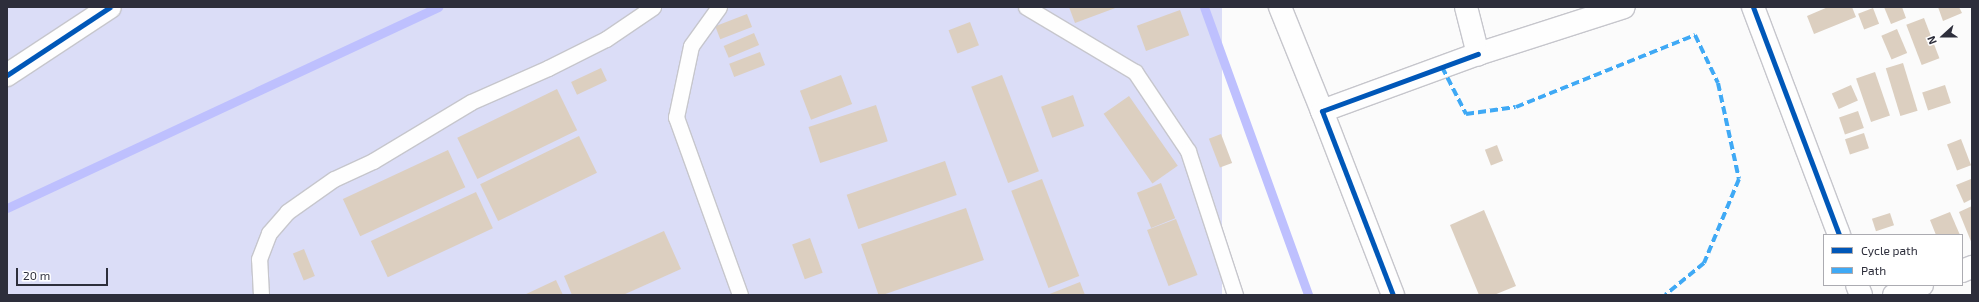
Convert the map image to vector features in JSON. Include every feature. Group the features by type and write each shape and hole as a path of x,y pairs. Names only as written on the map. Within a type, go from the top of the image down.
{"street":[{"path":"7,75 110,7"},
{"path":"1280,7 1394,295"},
{"path":"1466,7 1478,54"},
{"path":"1322,111 1478,54 1624,7"},
{"path":"1753,7 1839,234"},
{"path":"1894,295 1919,286"}],"lane":[{"path":"261,295 260,259 269,233 287,212 334,179 373,161 471,102 548,68 606,39 653,7"},
{"path":"719,7 691,46 676,117 740,295"},
{"path":"1026,7 1135,72 1188,152 1235,295"}],"shaded area":[{"path":"7,7 1222,7 1222,295 7,295"}],"building":[{"path":"1069,7 1118,7 1075,23"},
{"path":"1828,7 1852,7 1856,17 1814,34 1807,16"},
{"path":"1884,7 1902,7 1906,18 1891,24"},
{"path":"1938,7 1959,7 1962,13 1943,21"},
{"path":"1873,8 1879,24 1864,30 1858,14"},
{"path":"1180,10 1189,35 1146,51 1137,26"},
{"path":"747,14 752,27 720,39 715,26"},
{"path":"1924,18 1939,58 1922,65 1906,25"},
{"path":"970,22 979,45 957,54 949,30"},
{"path":"1897,29 1907,53 1892,60 1881,36"},
{"path":"754,33 759,45 729,58 724,46"},
{"path":"760,52 765,65 734,77 729,64"},
{"path":"1903,63 1918,111 1900,116 1886,68"},
{"path":"601,68 607,81 577,95 571,82"},
{"path":"1875,72 1890,115 1871,122 1856,79"},
{"path":"841,75 852,104 811,120 800,91"},
{"path":"1002,75 1039,171 1008,183 971,87"},
{"path":"1851,85 1858,101 1839,109 1832,94"},
{"path":"1945,85 1951,103 1928,110 1922,92"},
{"path":"557,89 577,130 477,179 457,138"},
{"path":"1073,95 1084,126 1052,138 1041,107"},
{"path":"1129,96 1178,166 1152,183 1104,114"},
{"path":"876,105 888,141 820,163 808,127"},
{"path":"1858,111 1864,128 1845,135 1839,118"},
{"path":"1864,133 1869,148 1850,154 1845,139"},
{"path":"1221,134 1232,163 1220,168 1209,139"},
{"path":"579,136 597,173 498,221 480,184"},
{"path":"1961,139 1971,165 1957,171 1947,144"},
{"path":"1497,145 1503,161 1491,166 1485,150"},
{"path":"448,150 465,187 360,236 343,199"},
{"path":"945,161 957,195 858,229 847,195"},
{"path":"1042,179 1079,276 1048,288 1011,191"},
{"path":"1971,179 1972,199 1964,203 1956,185"},
{"path":"1161,183 1175,218 1151,228 1137,193"},
{"path":"476,192 493,228 388,277 371,241"},
{"path":"1972,206 1972,244 1959,212"},
{"path":"966,208 984,260 879,295 861,244"},
{"path":"1484,210 1516,286 1494,295 1479,295 1450,225"},
{"path":"1950,212 1960,234 1936,234 1930,220"},
{"path":"1890,213 1894,225 1876,231 1872,219"},
{"path":"1176,219 1198,275 1169,286 1147,230"},
{"path":"664,231 681,269 623,295 572,295 564,276"},
{"path":"810,238 823,273 805,279 792,244"},
{"path":"304,249 315,276 304,280 293,253"},
{"path":"556,280 563,295 524,295"},
{"path":"1080,282 1085,295 1047,295"}],"waterway":[{"path":"7,208 439,7"},
{"path":"1204,7 1308,295"}],"marked path":[{"path":"1442,67 1466,114 1516,107 1695,35 1718,83 1739,179 1704,263 1665,295"}],"cycle path":[{"path":"7,75 110,7"},
{"path":"1753,7 1839,234"},
{"path":"1393,295 1322,111 1478,54"}]}
